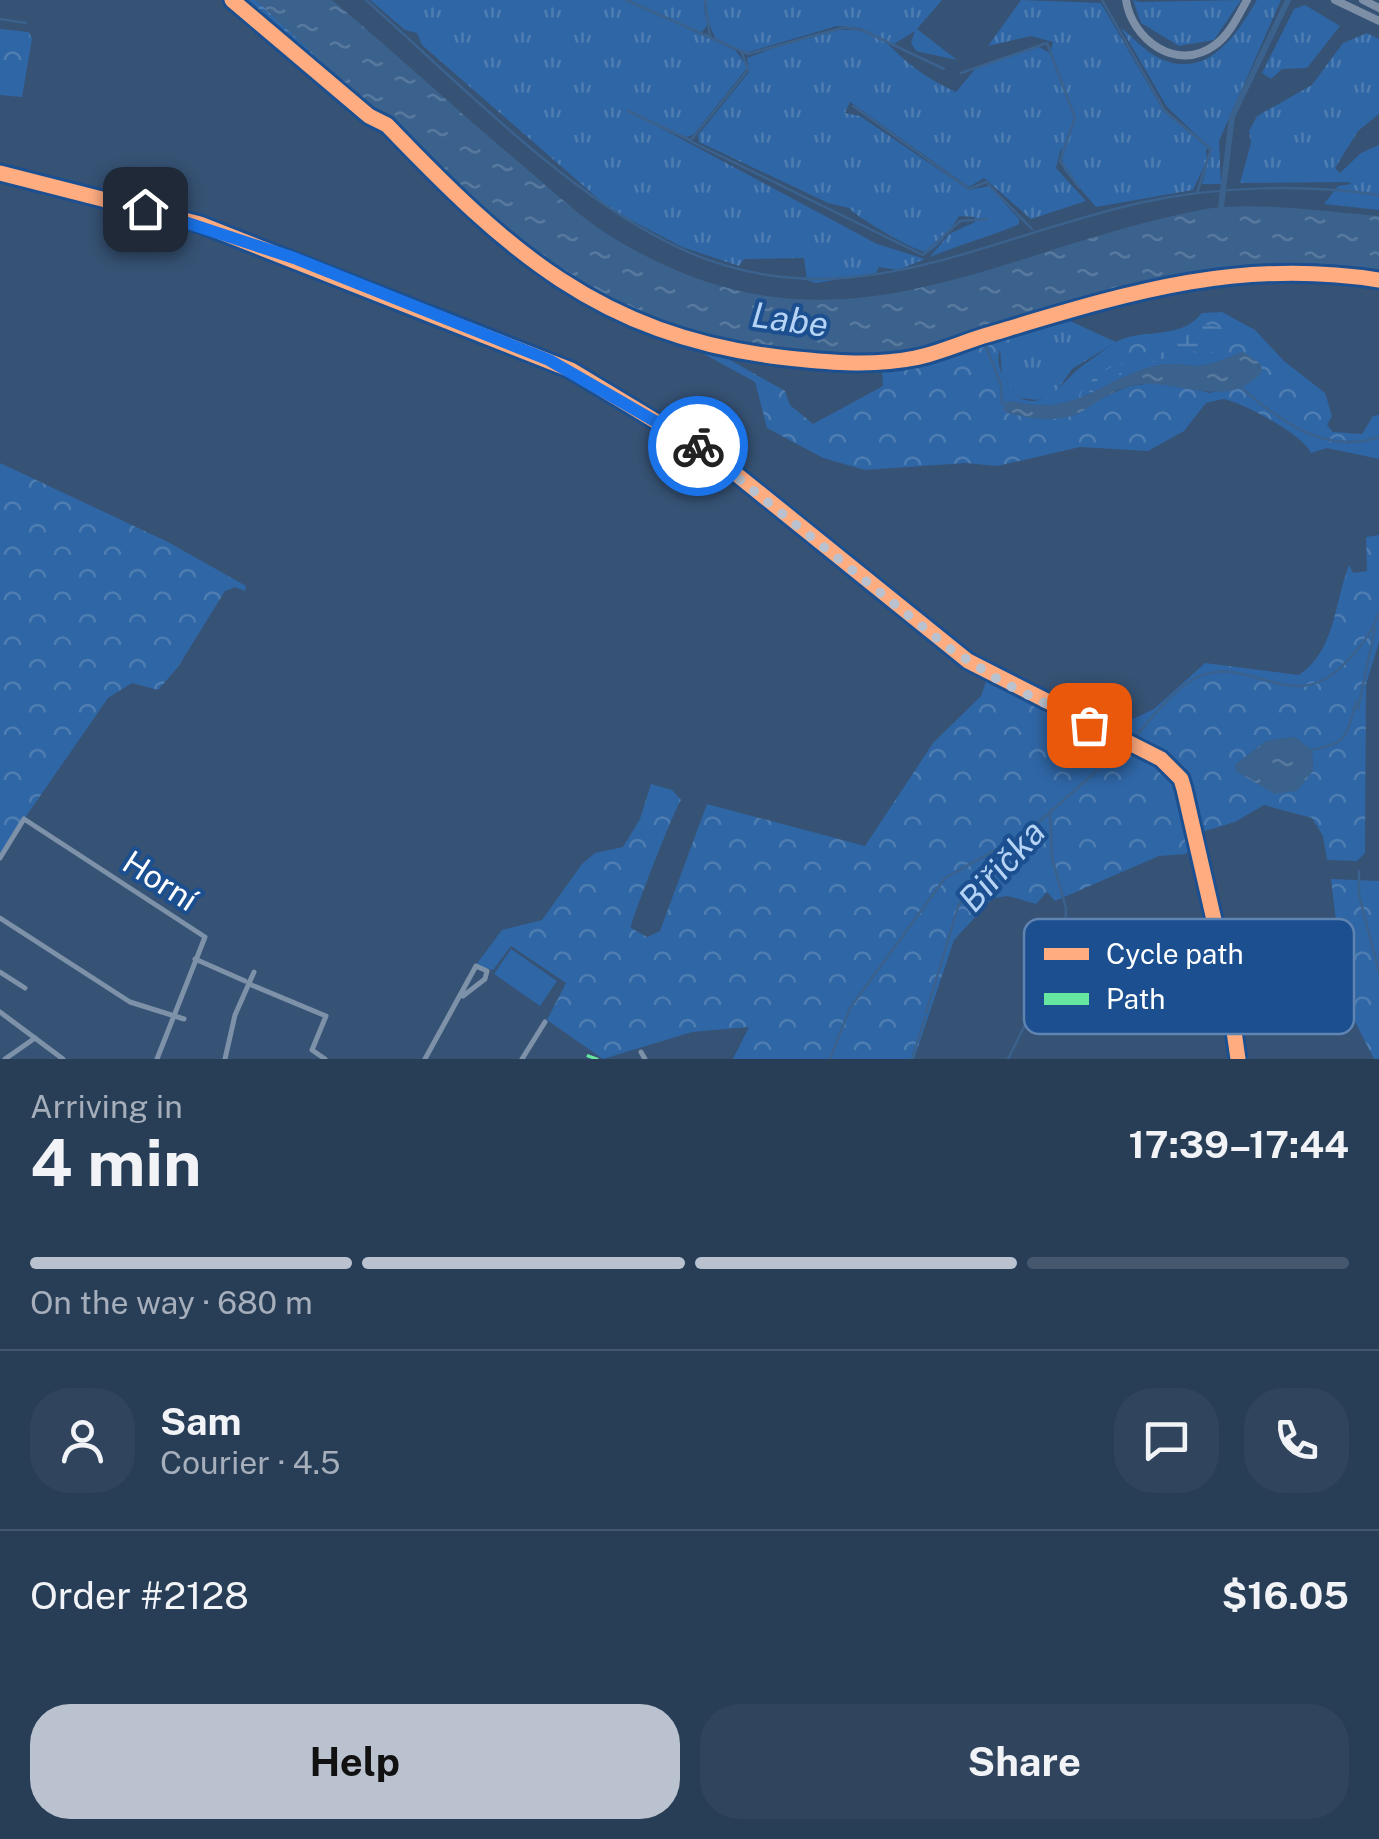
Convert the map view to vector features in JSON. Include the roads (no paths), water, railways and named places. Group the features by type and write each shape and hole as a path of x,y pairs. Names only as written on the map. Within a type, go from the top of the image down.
{"main road":[{"path":"1126,0 1134,26 1148,42 1168,53 1188,54 1218,42 1247,0"},
{"path":"1335,0 1379,21"},
{"path":"1363,0 1377,3"}],"street":[{"path":"0,174 200,224 571,370 715,457 968,661 1161,759 1181,778 1213,919"},
{"name":"Horní","path":"0,858 24,820 205,937 195,959 326,1016 312,1050 325,1059"},
{"path":"0,918 130,1002 184,1019"},
{"path":"158,1059 195,959"},
{"path":"425,1059 463,996 485,979 487,970 476,966 465,981 463,996"},
{"path":"0,972 25,988"},
{"path":"226,1059 235,1014 254,972"},
{"path":"0,1012 63,1059"},
{"path":"522,1059 545,1022"},
{"path":"1235,1034 1238,1059"},
{"path":"5,1059 34,1038"},
{"path":"640,1052 645,1059"}],"water":[{"name":"Labe","path":"256,0 332,0 584,218 622,243 701,280 775,297 846,299 915,289 1127,227 1205,209 1245,206 1379,216 1379,271 1329,265 1243,265 1131,287 910,352 851,360 743,347 634,314 558,271 446,178"},
{"path":"1243,352 1261,364 1262,372 1234,390 1135,385 1062,418 1030,418 1003,410 1005,402 1011,401 1055,405 1072,401 1138,371 1169,364 1204,365"},
{"path":"1295,737 1312,751 1313,771 1297,791 1275,794 1237,772 1235,765 1266,741"}],"waterway":[{"path":"366,0 510,131 587,193 667,242 730,267 790,278 849,278 965,254 1083,218 1173,197 1262,188 1379,195"},
{"path":"626,0 748,54 846,27 864,31 944,69"},
{"path":"705,0 710,37"},
{"path":"1102,0 1165,111 1211,149 1197,193"},
{"path":"1220,215 1232,117 1288,0"},
{"path":"0,19 26,23"},
{"path":"961,73 1047,43 1075,118 1060,161 1079,188"},
{"path":"742,53 748,70 690,141 923,255 960,221 987,219"},
{"path":"853,106 969,189 986,182 1032,229"},
{"path":"628,111 690,140"},
{"name":"Biřička","path":"980,331 1001,385 1002,404"},
{"name":"Biřička","path":"1238,385 1286,421 1321,438 1359,442 1379,437"},
{"name":"Biřička","path":"1133,739 1177,691 1214,672 1233,672 1287,685 1325,679 1360,646 1379,613"},
{"path":"1358,709 1375,628"},
{"path":"1309,750 1331,745 1343,737 1356,702"},
{"name":"Biřička","path":"926,1013 959,904 1024,835 1124,747"},
{"path":"1050,811 1052,858 1065,919"},
{"path":"830,1059 850,1008 945,878 1021,836"},
{"path":"1359,871 1359,895 1379,972"},
{"name":"Biřička","path":"912,1059 925,1017"},
{"path":"1008,1059 1024,1027"}]}
